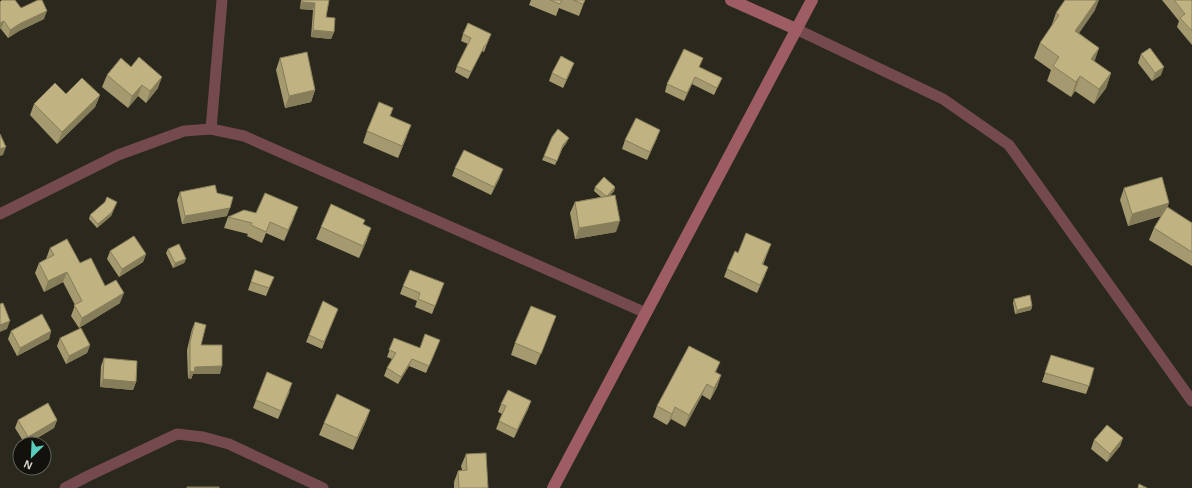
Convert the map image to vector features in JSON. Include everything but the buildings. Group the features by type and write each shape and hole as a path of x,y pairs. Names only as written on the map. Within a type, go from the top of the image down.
{"street":[{"path":"212,129 222,0"},
{"path":"731,0 796,29 943,99 1009,145 1192,401"},
{"path":"553,488 812,0"},
{"path":"0,214 118,155 184,131 212,129 244,136 646,313"},
{"path":"65,488 177,434 203,437 228,444 323,488"}]}
